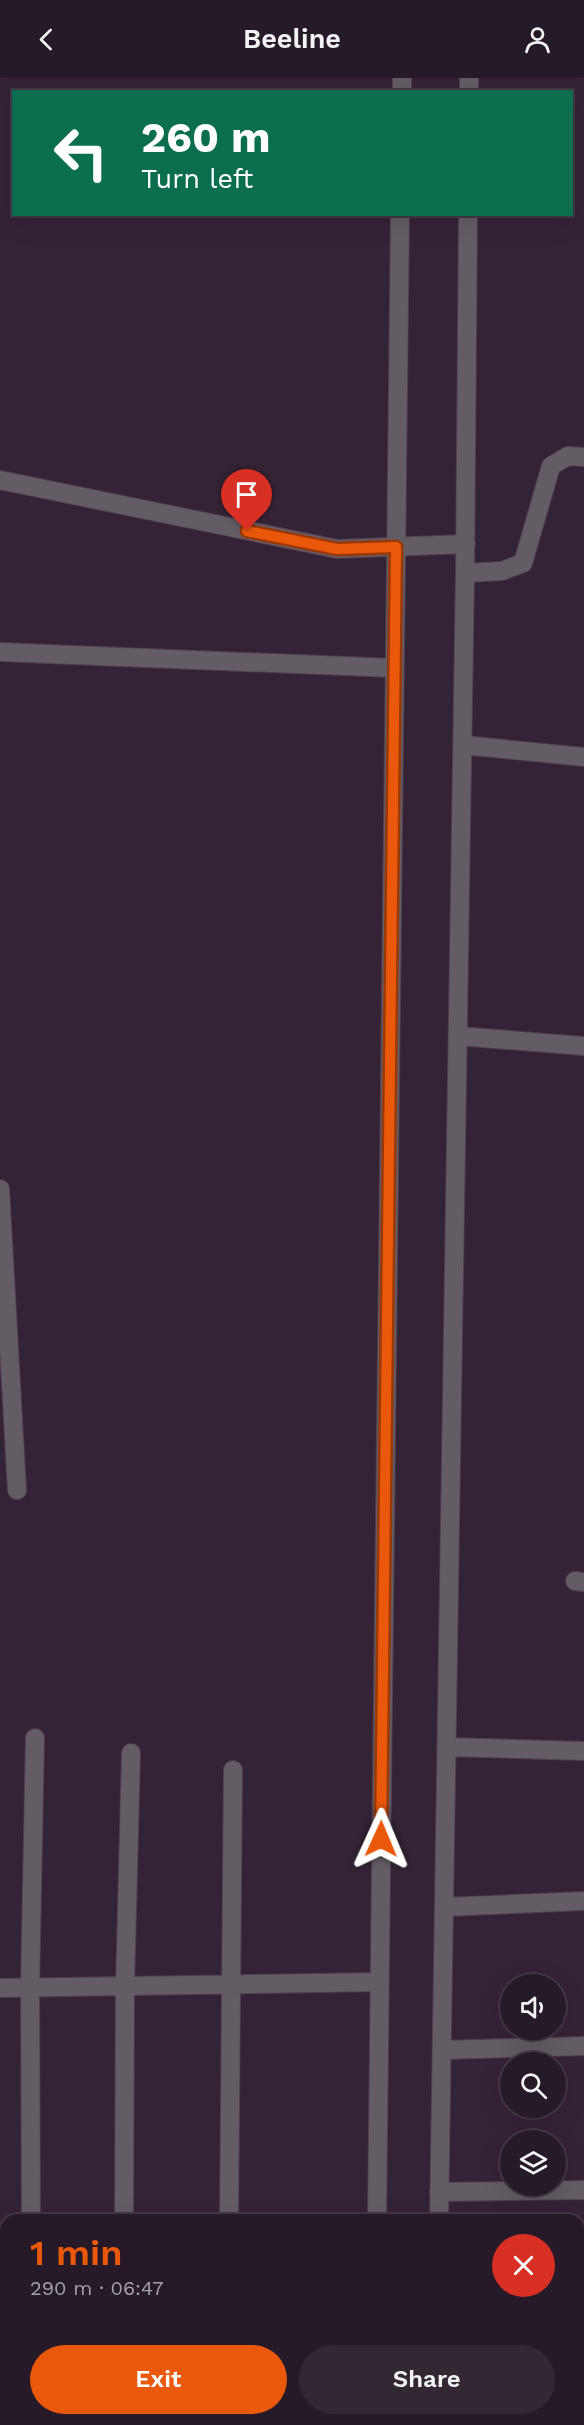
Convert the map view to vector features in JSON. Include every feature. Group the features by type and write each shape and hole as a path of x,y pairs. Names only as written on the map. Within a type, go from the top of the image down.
{"street":[{"path":"377,2214 400,216"},
{"path":"439,2214 466,544 468,216"},
{"path":"465,573 502,572 523,564 551,466 568,456 584,457"},
{"path":"0,480 337,549 466,544"},
{"path":"0,652 394,668"},
{"path":"463,745 584,757"},
{"path":"458,1036 584,1046"},
{"path":"0,1189 17,1490"},
{"path":"31,2214 30,1988 35,1738"},
{"path":"447,1747 584,1751"},
{"path":"124,2214 125,1987 131,1753"},
{"path":"229,2214 233,1770"},
{"path":"444,1907 584,1901"},
{"path":"0,1988 380,1982"},
{"path":"442,2050 584,2046"},
{"path":"440,2192 584,2190"}],"route":[{"path":"247,531 337,549 396,547 381,1839"}]}
